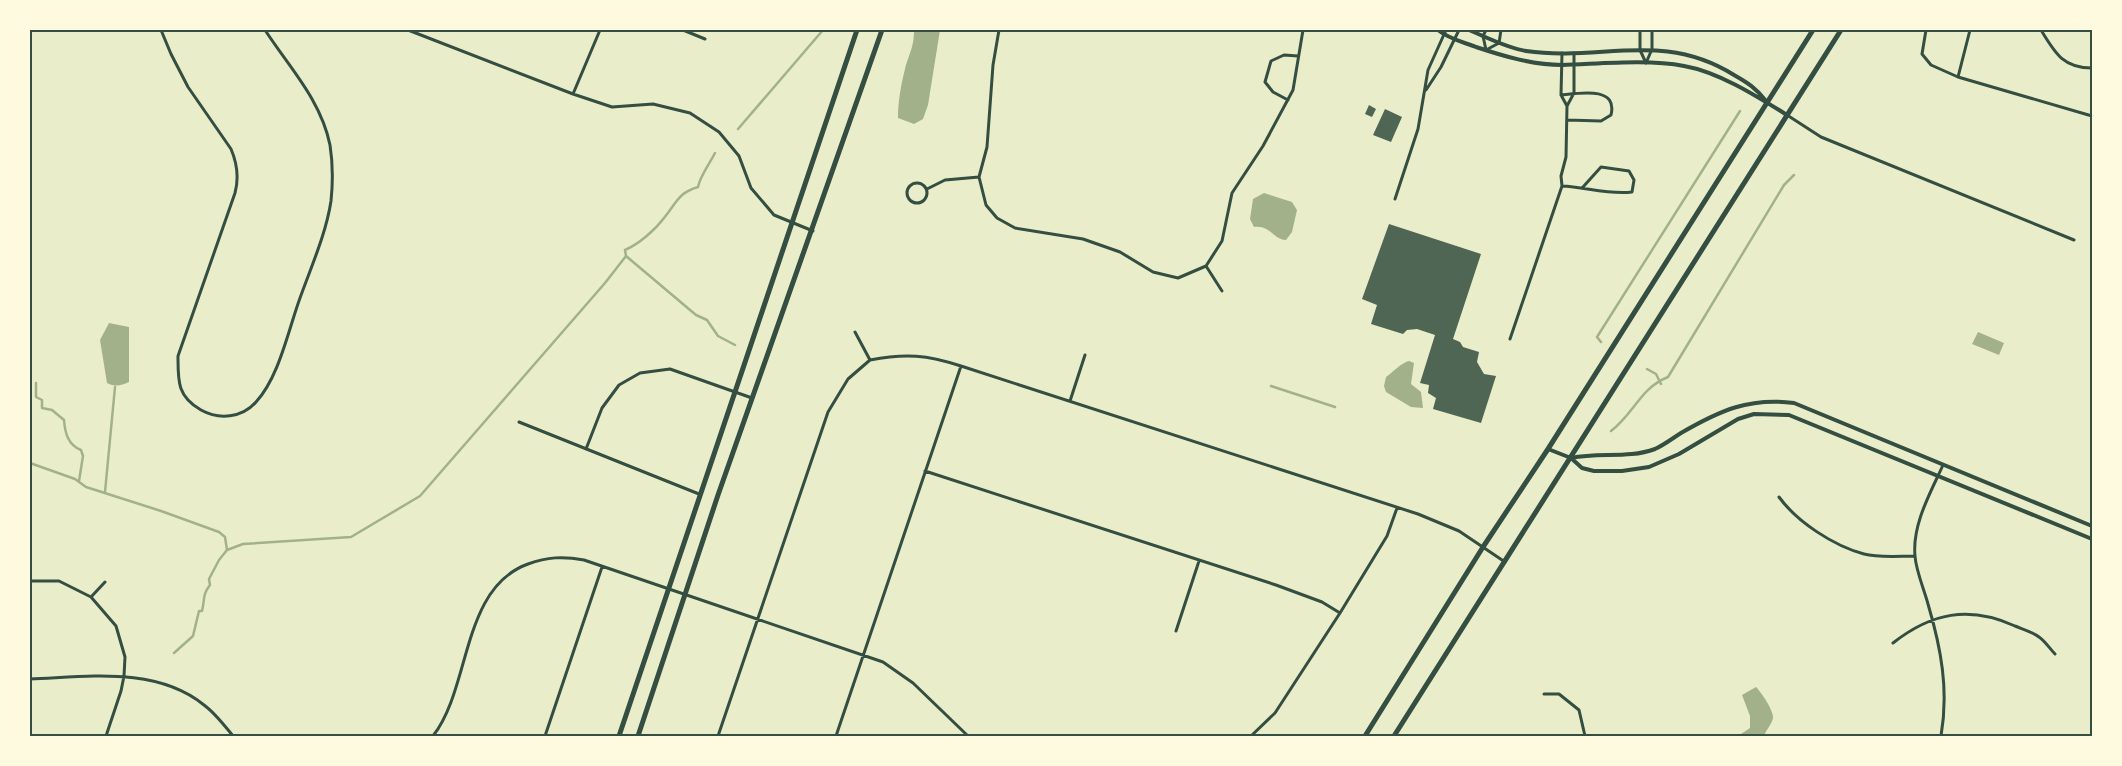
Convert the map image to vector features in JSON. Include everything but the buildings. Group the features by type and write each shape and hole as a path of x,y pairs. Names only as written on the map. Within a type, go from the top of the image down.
{"main road":[{"path":"619,736 791,222 858,30"},
{"path":"638,736 752,398 813,231 882,30"},
{"path":"1365,736 1483,547 1548,449 1813,30"},
{"path":"1394,736 1572,458 1841,30"}],"street":[{"path":"161,30 188,87 231,149 237,174 235,193 178,356 178,384 189,403 208,414 233,417 255,404 270,383 320,242 329,210 333,174 329,144 318,111 306,88 265,30"},
{"path":"408,30 573,94 612,107 653,104 690,113 719,132 739,156 751,188 774,216 813,231"},
{"path":"573,94 600,30"},
{"path":"683,30 705,39"},
{"path":"999,30 993,65 987,147 979,177 986,205 997,218 1016,228 1083,239 1120,252 1153,272 1178,278 1206,266 1222,242 1232,193 1263,146 1293,90 1303,30"},
{"path":"1438,30 1454,40 1520,60 1561,65 1574,63 1684,66 1711,74 1767,103 1821,137 2074,240"},
{"path":"1425,90 1441,67 1459,30"},
{"path":"1470,30 1498,43 1525,51 1562,53 1652,49 1685,54 1708,62 1757,89 1767,103"},
{"path":"1486,30 1484,36 1486,50"},
{"path":"1486,50 1498,43 1501,30"},
{"path":"1640,30 1640,50 1646,64"},
{"path":"1646,64 1652,49 1652,30"},
{"path":"1926,30 1922,54 1931,65 1958,77 2092,116"},
{"path":"1958,77 1970,30"},
{"path":"2041,30 2061,60 2082,68 2092,68"},
{"path":"1395,200 1418,129 1428,70 1444,32"},
{"path":"1510,339 1562,186 1561,176 1566,157 1567,106 1574,93 1574,52"},
{"path":"1562,53 1561,95 1567,106"},
{"path":"1288,100 1273,92 1265,82 1271,61 1284,56 1298,56"},
{"path":"1561,95 1574,93 1604,94 1610,98 1613,106 1611,115 1601,121 1567,120"},
{"path":"1562,186 1583,187 1619,194 1632,192 1634,180 1629,171 1601,167 1583,187"},
{"path":"927,189 945,180 979,177"},
{"path":"920,183 927,189 927,196 920,202 913,202 909,198 908,188 913,184 920,183"},
{"path":"1206,266 1222,291"},
{"path":"855,332 870,360"},
{"path":"1070,401 1085,354"},
{"path":"718,736 828,412 848,379 870,360 896,355 920,355 936,358 1447,525 1505,562"},
{"path":"836,736 961,366"},
{"path":"586,448 602,408 619,385 640,373 670,368 752,398"},
{"path":"1572,458 1588,454 1633,455 1657,448 1713,415 1757,401 1773,400 1794,403 2092,526"},
{"path":"1548,449 1572,458 1582,468 1594,471 1622,472 1649,467 1679,454 1738,419 1754,414 1789,415 2092,539"},
{"path":"519,422 699,494"},
{"path":"1941,736 1944,718 1944,671 1933,620 1915,556 1917,533 1924,508 1943,464"},
{"path":"925,471 1285,589 1322,602 1340,613"},
{"path":"1779,497 1795,516 1835,543 1865,554 1915,556"},
{"path":"1251,736 1275,713 1340,613 1387,536 1397,508"},
{"path":"433,736 446,714 482,609 493,590 514,571 540,560 563,556 584,560 883,662 899,672 967,736"},
{"path":"1176,631 1198,561"},
{"path":"544,736 602,567"},
{"path":"30,581 59,581 91,597 116,626 125,657 124,676 106,736"},
{"path":"91,597 105,582"},
{"path":"1893,643 1912,628 1960,613 1995,617 2039,637 2055,654"},
{"path":"30,679 124,676 149,680 189,694 209,709 232,736"},
{"path":"1544,694 1559,694 1579,710 1585,736"}],"shaded area":[{"path":"914,30 940,30 928,105 923,119 914,124 898,118 901,87 912,46"},
{"path":"1264,193 1292,202 1297,210 1292,232 1286,240 1277,237 1264,228 1254,227 1250,219 1253,199"},
{"path":"109,323 129,327 129,382 120,385 107,383 100,340"},
{"path":"1978,332 2004,343 1999,355 1972,344"},
{"path":"1409,361 1414,363 1411,384 1421,392 1423,408 1411,407 1386,392 1384,386 1386,377"},
{"path":"1756,687 1769,706 1773,718 1764,736 1738,736 1750,728 1750,716 1742,695"}],"waterway":[{"path":"738,129 823,30"},
{"path":"1601,342 1597,337 1740,111"},
{"path":"174,653 193,636 199,611 202,611 205,595 210,585 209,579 219,560 227,550 243,544 351,537 420,496 605,283 626,256 625,250 651,232 682,195 698,187 715,153"},
{"path":"1611,431 1626,417 1644,394 1658,382 1668,377 1784,185 1794,175"},
{"path":"626,256 696,315 707,320 718,336 735,345"},
{"path":"1647,369 1656,374 1661,384"},
{"path":"36,383 36,397 42,400 42,408 52,410 64,420 70,442 81,450 83,456 79,481"},
{"path":"1271,386 1335,407"},
{"path":"105,492 115,387"},
{"path":"30,463 75,479 86,487 219,532 225,537 227,550"}]}
